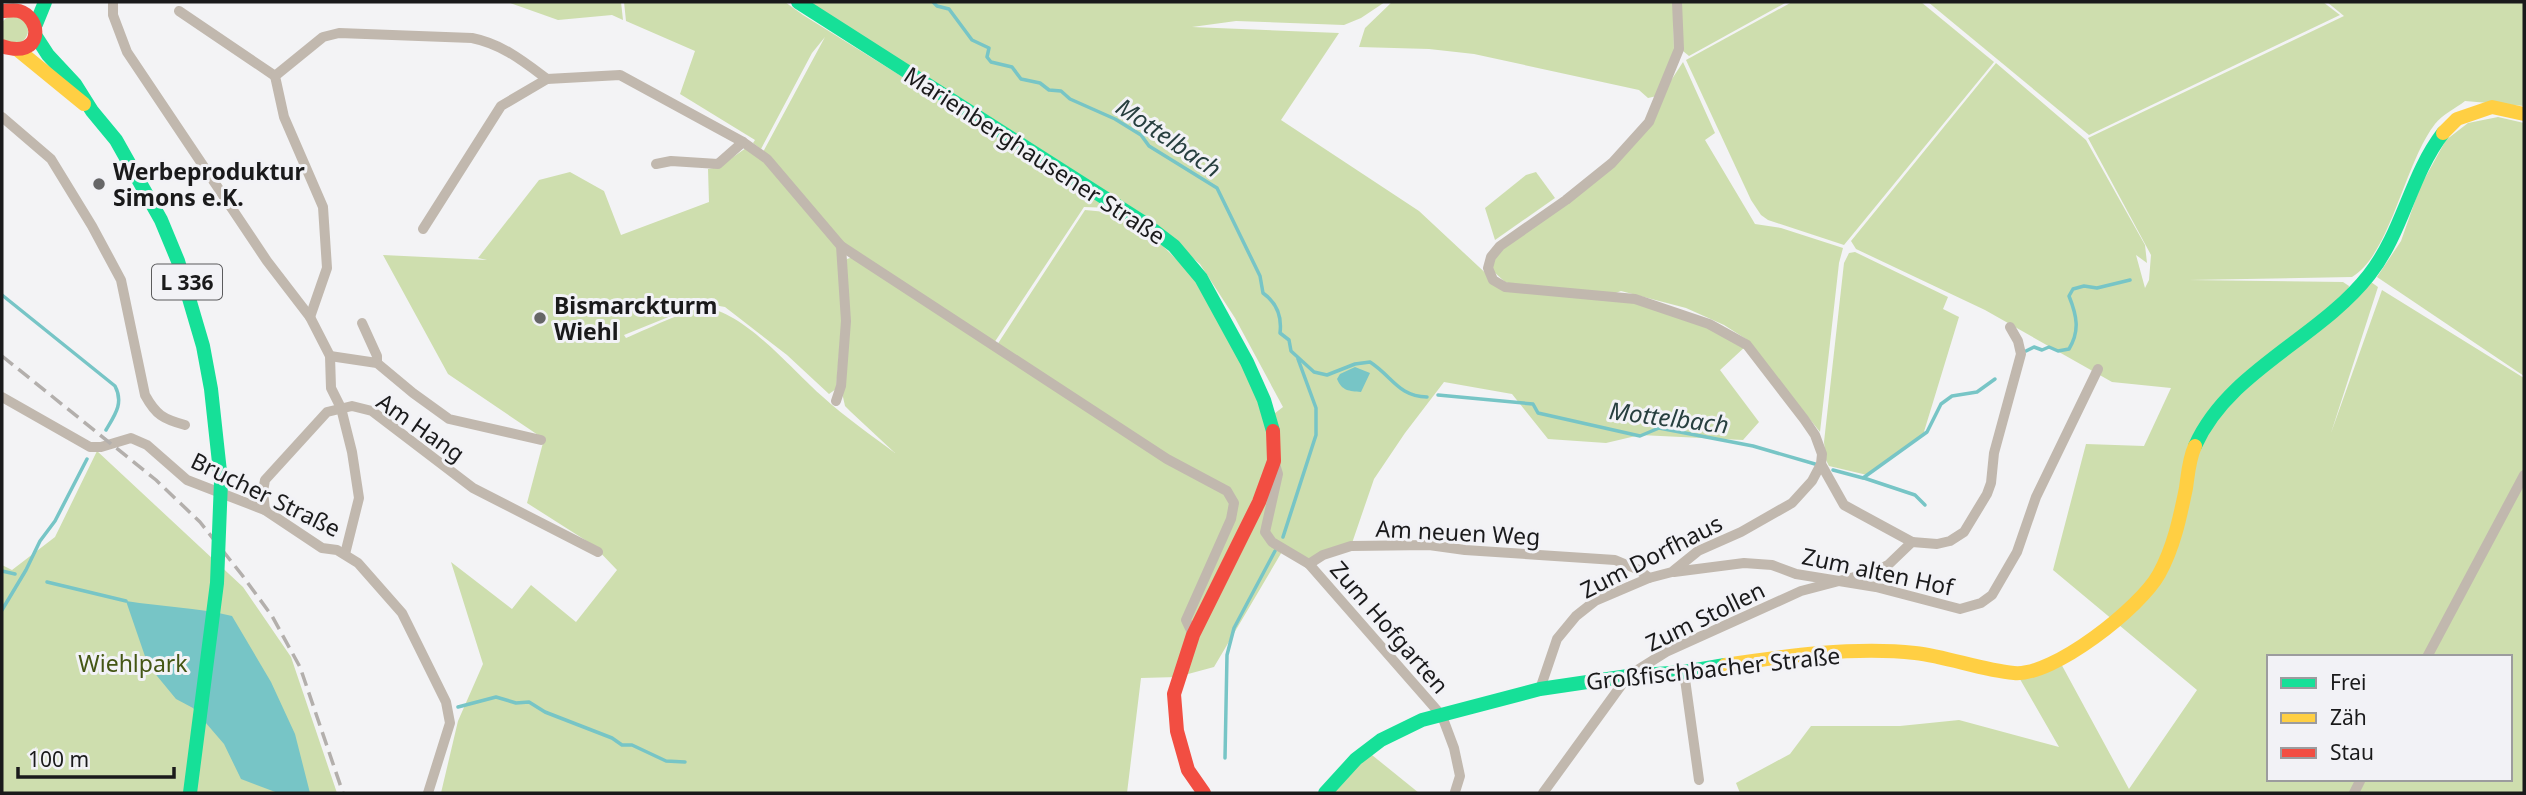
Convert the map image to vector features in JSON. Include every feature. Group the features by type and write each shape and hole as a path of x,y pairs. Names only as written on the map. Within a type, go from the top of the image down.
{"main road":[{"path":"36,30 45,2"},
{"name":"Marienberghausener Straße","path":"798,2 1113,201 1174,246 1202,278 1247,362 1264,400 1274,433 1274,461"},
{"name":"L 336","path":"11,7 29,12 48,56 75,84 88,106 114,138 151,198 172,242 191,293 212,386 221,481 216,594 190,793"},
{"name":"L 336","path":"8,51 29,45 36,30"},
{"name":"L 336","path":"8,51 39,64 68,92 88,106"},
{"name":"Großfischbacher Straße","path":"1325,793 1356,759 1381,740 1422,720 1540,689 1784,656 1851,652 1915,653 2017,674 2040,670 2069,656 2144,595 2158,576 2170,552 2192,453 2201,433 2226,399 2346,299 2369,275 2392,239 2422,165 2444,131 2457,119 2492,107 2524,114"},
{"path":"1204,793 1188,770 1177,731 1174,694 1192,635 1259,502 1274,461"}],"street":[{"path":"113,2 113,15 127,52 267,261 310,317 330,356 331,388 341,408 352,452 359,498 345,554"},
{"path":"1677,2 1679,49 1649,121 1612,163 1566,201 1500,246 1491,257 1488,268 1493,280 1505,287 1635,299 1709,324 1747,345 1815,435 1822,454 1821,464 1844,505 1912,541 1937,544 1950,541 1964,532 1991,483 1997,441 2021,354 2018,341 2010,327"},
{"path":"179,11 275,76 284,117 323,207 327,268 310,317"},
{"path":"275,76 323,37 339,33 472,38 490,42 516,56 547,79"},
{"path":"423,229 501,106 547,79 620,75 743,142 767,159 841,246 1167,459 1227,491 1234,503 1231,519 1186,620 1192,635"},
{"path":"2,117 51,159 92,226 121,282 145,395 154,411 167,420 185,425"},
{"path":"656,164 670,161 718,164 743,142"},
{"path":"836,401 841,386 846,321 841,246"},
{"path":"362,323 377,356 377,363"},
{"path":"330,356 377,363 449,419 541,440"},
{"name":"Zum alten Hof","path":"1672,572 1744,563 1772,565 1796,574 1876,587 1960,609 1981,603 1992,595 2017,552 2036,497 2098,369"},
{"name":"Brucher Straße","path":"2,397 90,447 101,447 131,438 147,445 187,480 265,510 322,548 345,554 358,563 402,612 446,702 450,723 428,793"},
{"name":"Am Hang","path":"265,510 265,480 327,412 352,406 372,411 472,488 598,552"},
{"path":"1274,461 1278,474 1265,532 1272,541 1309,564"},
{"name":"Zum Dorfhaus","path":"1540,689 1557,639 1576,616 1595,601 1649,578 1672,572 1698,551 1741,532 1792,503 1812,481 1821,464"},
{"path":"2428,655 2524,475"},
{"name":"Zum Stollen","path":"1628,676 1666,652 1801,592 1888,565 1912,541"},
{"name":"Am neuen Weg","path":"1309,564 1323,555 1351,546 1429,545 1615,560 1639,570 1649,578"},
{"name":"Zum Hofgarten","path":"1309,564 1442,716"},
{"path":"1684,671 1699,780"},
{"path":"1543,793 1628,676"},
{"path":"1442,716 1454,748 1460,776 1455,792"}],"green space":[{"path":"507,2 621,2 623,20 612,15 558,20"},
{"path":"624,2 785,2 1113,208 1084,207 994,343 840,241 763,152 825,37 812,53 761,149 753,143 755,140 680,94 695,51 626,21"},
{"path":"809,2 1385,2 1361,18 1344,25 1236,21 1192,27 1339,33 1281,120 1419,211 1493,280 1505,287 1583,293 1671,309 1747,345 1720,370 1759,422 1743,440 1640,435 1606,443 1548,439 1512,394 1444,382 1374,479 1351,546 1309,564 1283,550 1214,667 1177,677 1141,678 1127,793 441,793 458,721 483,664 451,562 512,609 531,585 576,622 617,570 593,545 527,503 544,439 448,374 383,255 487,260 478,258 539,180 570,172 604,191 621,235 709,202 708,169 719,167 746,148 772,168 837,246 842,320 836,389 829,394 787,355 725,307 703,303 624,335 626,338 698,309 720,312 752,331 831,404 895,453 845,406 843,397 847,259 853,257 997,345 1085,210 1117,210 1158,241 1199,282 1255,389 1266,420 1283,407 1235,318 1200,264 1164,233"},
{"path":"1392,2 1673,2 1674,52 1657,96 1648,98 1639,90 1474,54 1429,49 1359,47 1365,28"},
{"path":"1680,2 1787,2 1689,56 1683,51"},
{"path":"1792,2 1921,2 1994,62 1844,245 1768,220 1761,215 1751,200 1686,60"},
{"path":"1928,2 2323,2 2340,15 2089,135"},
{"path":"2327,2 2524,2 2524,106 2465,101 2438,121 2424,141 2377,249 2365,266 2352,277 2189,280 2343,282 2349,286 2347,299 2359,296 2371,282 2378,287 2331,433 2382,290 2524,378 2524,793 1740,793 1736,783 1790,754 1811,726 1900,726 1959,720 2059,747 2017,674 2059,660 2129,789 2197,690 2053,570 2086,444 2144,446 2171,388 2112,382 1985,310 1856,249 1851,241 1996,63 2086,140 2145,245 2147,263 2136,255 2145,288 2149,280 2151,255 2088,138 2344,16"},
{"path":"14,16 24,20 28,30 24,40 14,44 4,40 0,30 4,20"},
{"path":"1683,62 1715,133 1705,140 1755,224 1781,228 1843,248 1839,263 1820,432 1746,339 1724,325 1686,308 1621,291 1610,295 1519,286 1505,282 1493,271 1497,254 1647,129"},
{"path":"2498,117 2524,123 2524,376 2377,277 2401,241 2420,187 2446,140 2468,123"},
{"path":"1536,172 1555,198 1495,240 1485,208 1526,175"},
{"path":"1855,252 1948,297 1943,309 1959,317 1923,435 1867,475 1829,466 1824,442 1844,263 1849,253"},
{"name":"Wiehlpark","path":"97,451 243,587 291,657 337,793 2,793 2,565 12,570 55,537"},
{"path":"1367,751 1419,793 1325,793"}],"water":[{"path":"1355,367 1370,373 1361,392 1346,390 1337,379 1340,374"},
{"path":"126,601 232,616 271,682 295,734 310,793 278,793 241,779 224,744 193,708 176,699 148,665"}],"waterway":[{"name":"Mottelbach","path":"933,2 949,9 972,40 989,48 987,57 991,62 1012,67 1021,79 1040,83 1049,90 1061,91 1070,99 1115,119 1141,135 1149,146 1217,188 1260,276 1263,293 1278,311 1280,333 1289,340 1291,351 1314,372 1327,375 1355,364 1370,362 1402,389 1427,397"},
{"path":"2026,351 2034,347 2042,350 2049,347 2058,351 2069,349 2076,330 2069,296 2073,289 2084,286 2097,288 2130,280"},
{"name":"Mottelbach","path":"2,295 115,386 118,403 106,430"},
{"path":"1283,537 1316,435 1316,408 1298,359"},
{"name":"Mottelbach","path":"1833,470 1863,478 1927,432 1941,404 1952,396 1977,392 1995,379"},
{"name":"Mottelbach","path":"1438,395 1533,404 1538,413 1640,436 1659,428 1753,446 1815,464"},
{"name":"Mottelbach","path":"2,610 40,541 55,521 87,459"},
{"path":"1864,478 1915,495 1925,505"},
{"path":"1225,758 1227,655 1234,628 1275,551"},
{"path":"2,571 15,574"},
{"path":"47,582 126,601"},
{"path":"458,707 496,697 516,703 529,702 545,712 612,738 622,745 632,745 666,761 685,762"}],"railway":[{"path":"2,356 156,480 200,522 242,575 272,616 300,667 343,793"}],"traffic: fast":[{"path":"36,24 45,2"},
{"path":"798,2 1144,223 1174,246 1201,278 1247,362 1264,400 1273,431"},
{"path":"35,35 116,140 161,220 178,261 203,346 211,389 221,481"},
{"path":"2195,446 2210,419 2230,396 2252,375 2349,298 2369,275 2390,241 2422,167 2443,133"},
{"path":"190,793 217,583 221,481"},
{"path":"1325,793 1356,759 1381,740 1422,720 1540,689 1725,665"}],"traffic: slow":[{"path":"18,50 84,104"},
{"path":"2443,133 2457,119 2492,107 2524,114"},
{"path":"1725,665 1844,651 1915,653 2014,673 2051,664 2115,621 2149,588 2159,574 2176,532 2195,446"}],"traffic: jam":[{"path":"2,11 19,11 27,15 35,29 32,43 25,47 15,49 2,46"},
{"path":"1204,793 1188,770 1177,731 1174,694 1193,635 1259,502 1274,461 1273,431"}],"place":[{"name":"Werbeproduktur Simons e.K.","path":"99,184"},
{"name":"Bismarckturm Wiehl","path":"540,318"}]}
